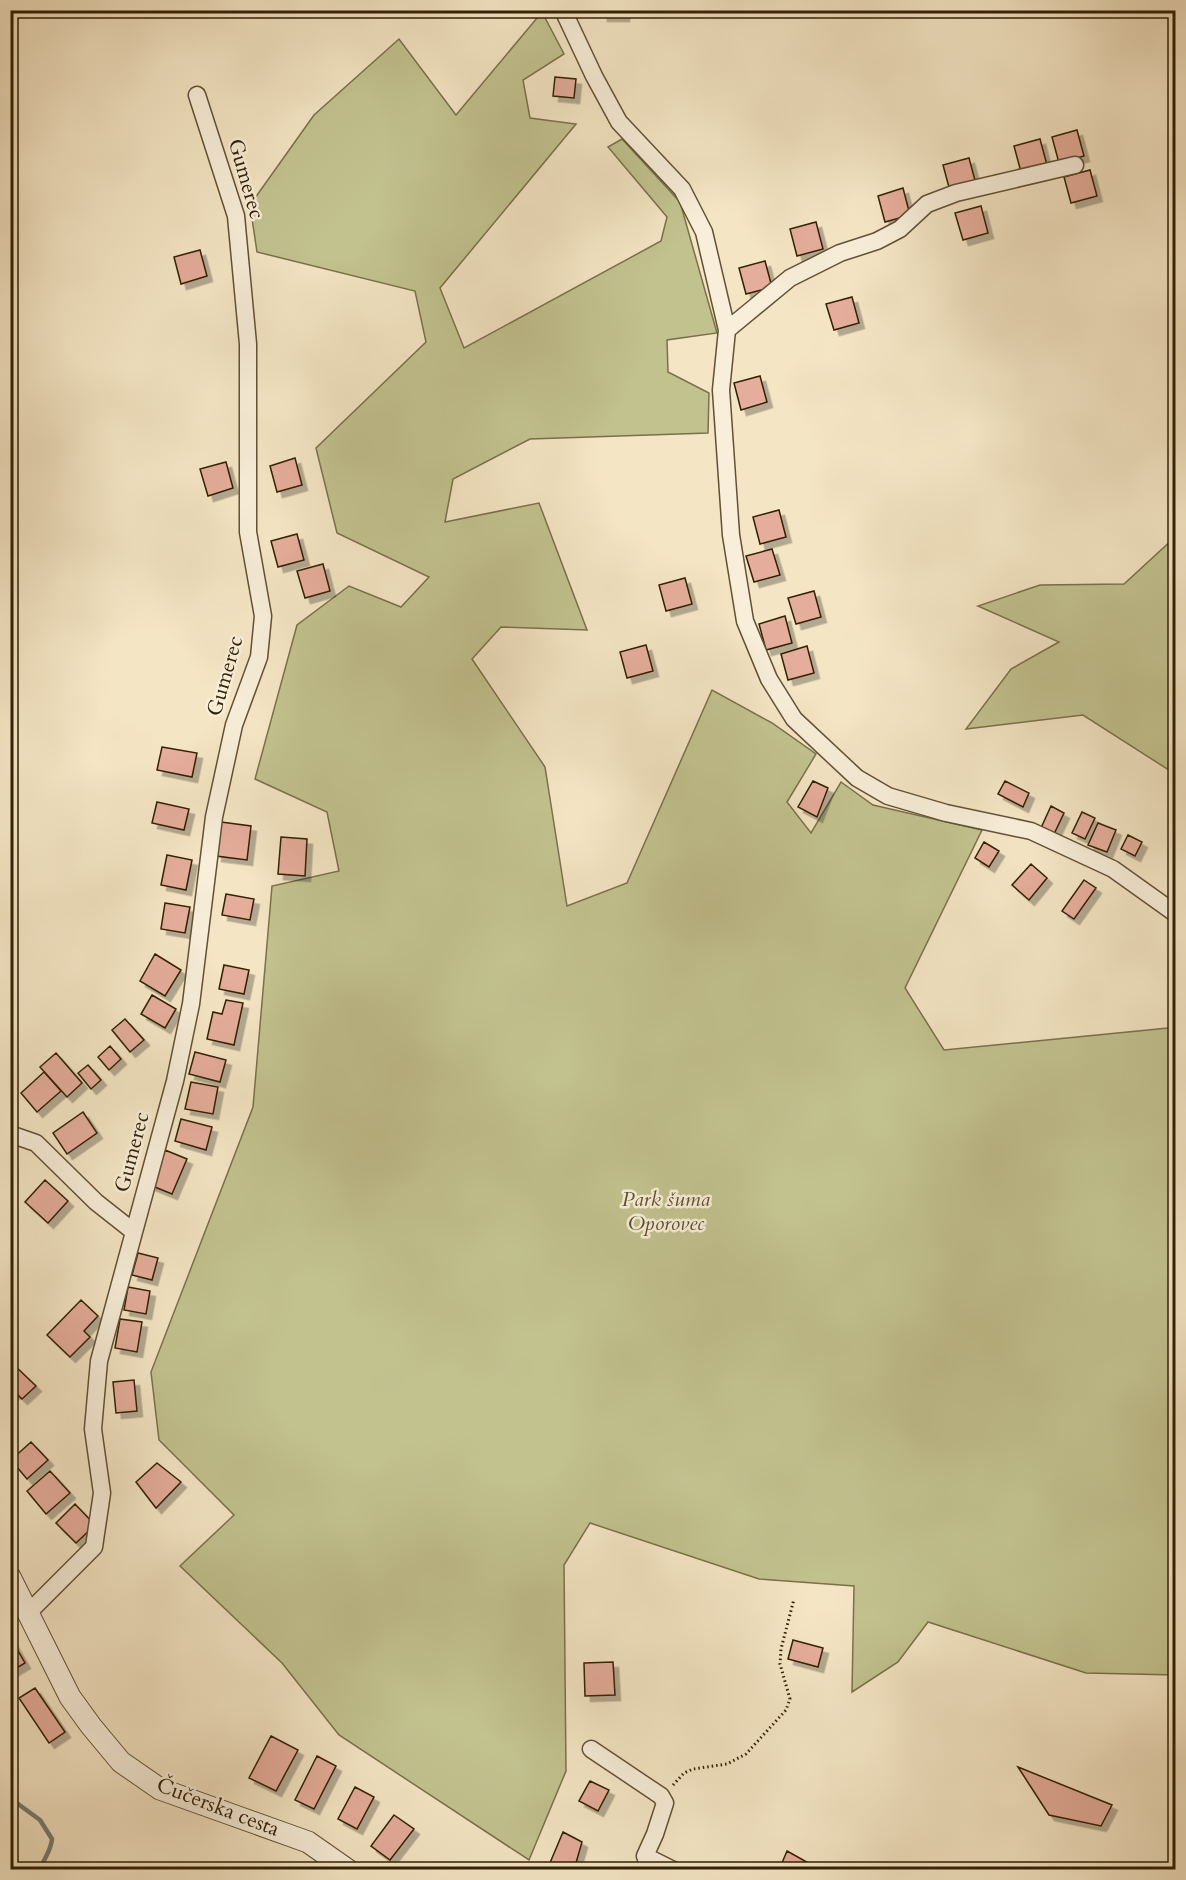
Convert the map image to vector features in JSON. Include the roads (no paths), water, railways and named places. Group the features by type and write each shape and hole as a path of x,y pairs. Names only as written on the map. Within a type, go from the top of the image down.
{"street":[{"path":"563,10 619,122 682,189 704,232 727,330 721,390 731,535 746,621 769,679 794,719 857,778 888,796 946,813 1031,831 1113,868 1176,914"},
{"name":"Gumerec","path":"28,1613 94,1547 102,1493 93,1429 99,1361 180,1059 191,1004 214,817 234,725 259,657 263,616 248,532 248,344 236,216 196,95"},
{"path":"727,330 790,278 840,253 877,241 900,229 927,204 956,193 1075,165"},
{"name":"Gumerec","path":"10,1134 36,1143 96,1202 134,1232"},
{"name":"Čučerska cesta","path":"10,1577 70,1697 90,1726 120,1762 160,1789 308,1842 348,1869"},
{"path":"591,1749 657,1792 665,1803 655,1834 641,1863 673,1869"}],"waterway":[{"path":"10,1798 40,1820 52,1839 40,1870"}],"park label":[{"name":"Park šuma Oporovec","path":"666,1211"}]}
